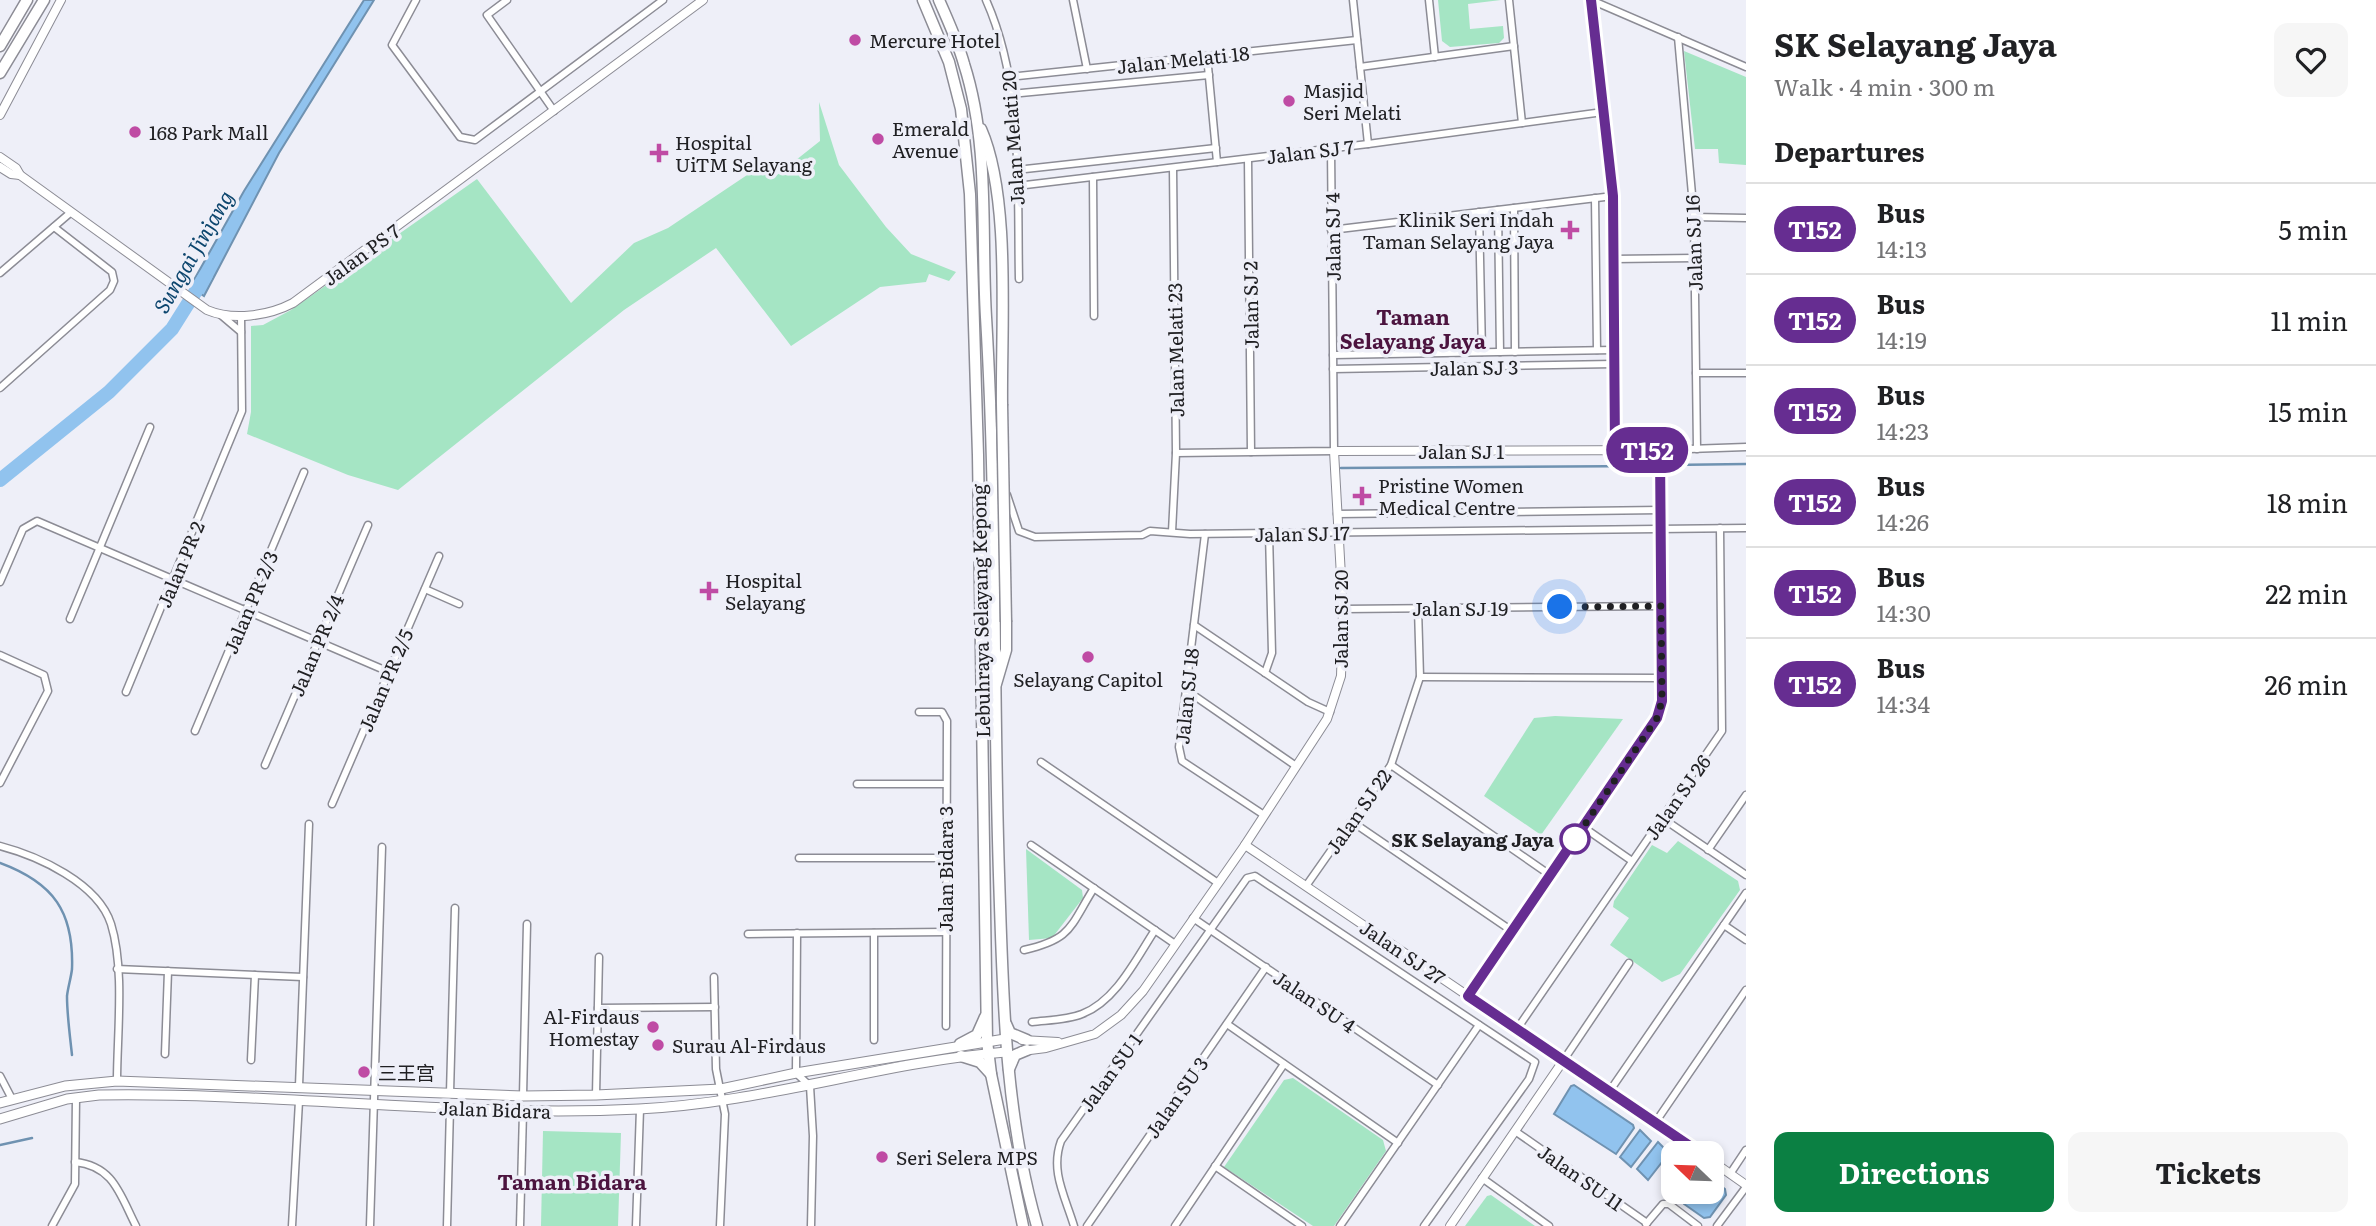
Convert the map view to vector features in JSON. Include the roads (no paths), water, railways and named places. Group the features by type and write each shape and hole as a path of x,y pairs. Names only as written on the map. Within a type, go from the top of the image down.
{"main road":[{"path":"0,46 27,0"},
{"name":"Lebuhraya Selayang Kepong","path":"923,0 949,62 961,109 970,194 978,455 987,1041 991,1074 1023,1226"},
{"name":"Lebuhraya Selayang Kepong","path":"939,0 965,65 977,120 983,188 991,466 993,689 1004,1022 1016,1136 1037,1226"},
{"path":"0,73 44,2"},
{"path":"977,120 989,147 999,207 1006,650 993,689"},
{"path":"986,1014 977,1035 960,1050 980,1062 991,1074"},
{"path":"1004,1022 1010,1033 1027,1045 1014,1055 1008,1072"},
{"name":"Jalan Bidara","path":"0,1119 76,1098 118,1094 523,1112 640,1109 724,1101 810,1086 987,1041 1005,1039"},
{"name":"Jalan Bidara","path":"0,1103 75,1084 117,1081 299,1086 523,1097 596,1095 721,1088 796,1073 960,1050 988,1054 1006,1052"}],"street":[{"path":"0,115 61,0"},
{"path":"416,0 392,46 460,138 468,141 475,140 663,0"},
{"path":"507,0 487,15 554,111"},
{"name":"Jalan PS 7","path":"0,167 11,174 20,175 200,306 221,315 256,314 293,303 703,0"},
{"name":"Jalan Melati 20","path":"986,0 1000,31 1009,77 1020,279"},
{"path":"1073,0 1087,69"},
{"path":"1353,0 1368,144"},
{"path":"1429,0 1435,57"},
{"path":"1509,0 1522,123"},
{"path":"1615,450 1613,196 1591,0 1746,67"},
{"name":"Jalan SJ 16","path":"1678,37 1694,217 1697,449"},
{"name":"Jalan Melati 18","path":"1009,77 1357,40"},
{"path":"1360,67 1514,46"},
{"path":"1207,56 1217,162"},
{"path":"1011,94 1209,75"},
{"path":"0,106 12,92"},
{"name":"Jalan SJ 7","path":"1017,186 1331,149 1604,112"},
{"path":"1016,170 1216,148"},
{"name":"Jalan SJ 4","path":"1331,149 1334,451"},
{"path":"0,157 16,168 20,175"},
{"name":"Jalan SJ 2","path":"1248,159 1251,452"},
{"name":"Jalan Melati 23","path":"1172,532 1176,453 1173,168"},
{"path":"1093,177 1094,316"},
{"path":"1331,230 1613,196"},
{"path":"1595,198 1597,350"},
{"path":"1514,208 1515,352"},
{"path":"1498,210 1500,352"},
{"path":"1479,212 1482,352"},
{"path":"0,273 70,213"},
{"path":"1694,217 1746,218"},
{"path":"0,387 110,290 114,281 112,272 54,227"},
{"path":"1613,259 1695,258"},
{"path":"221,315 241,332 256,314"},
{"name":"Jalan PR 2","path":"126,692 242,411 240,316"},
{"name":"Jalan SJ 3","path":"1333,355 1614,350"},
{"name":"Jalan SJ 3","path":"1333,369 1614,364"},
{"path":"1696,373 1746,373"},
{"path":"70,619 150,427"},
{"name":"Jalan SJ 1","path":"1176,453 1746,447"},
{"path":"1468,996 1657,718 1662,701 1660,450"},
{"name":"Jalan SJ 20","path":"1027,1045 1065,1042 1095,1034 1121,1015 1143,991 1245,845 1329,712 1341,669 1343,609 1334,451"},
{"name":"Jalan SJ 17","path":"991,466 1006,489 1014,521 1026,536 1097,537 1172,532 1205,534 1746,528"},
{"name":"Jalan PR 2/3","path":"195,731 304,472"},
{"name":"Jalan SJ 17","path":"1337,514 1661,510"},
{"path":"0,582 23,529 37,521 388,672"},
{"name":"Jalan PR 2/4","path":"264,765 368,525"},
{"name":"Jalan SJ 26","path":"1517,1029 1722,730 1720,528"},
{"path":"1265,673 1272,653 1269,533"},
{"name":"Jalan SJ 18","path":"1205,534 1179,747 1182,761 1264,815"},
{"name":"Jalan PR 2/5","path":"332,804 439,556"},
{"path":"425,589 459,604"},
{"name":"Jalan SJ 19","path":"1343,609 1661,606"},
{"name":"Jalan SJ 22","path":"1306,886 1391,765 1420,677 1418,608"},
{"path":"1194,625 1308,702 1329,712"},
{"path":"0,655 44,675 48,685 44,701 0,783"},
{"path":"1420,677 1662,678"},
{"path":"1186,690 1296,766"},
{"name":"Jalan Bidara 3","path":"919,712 944,713 947,721 944,784 946,1026"},
{"path":"1041,762 1218,883"},
{"path":"1391,765 1550,876"},
{"path":"857,784 944,784"},
{"path":"1708,850 1746,795"},
{"path":"1662,818 1746,875"},
{"path":"1351,821 1512,931"},
{"path":"299,1086 309,824"},
{"path":"1583,827 1632,861"},
{"path":"1031,845 1175,944"},
{"name":"Jalan SJ 27","path":"1245,845 1682,1141"},
{"path":"0,846 26,853 58,868 96,901 111,925 117,969 117,1081"},
{"path":"370,1226 382,847"},
{"path":"799,858 945,858"},
{"name":"Jalan SU 1","path":"1074,1226 1056,1170 1055,1158 1061,1141 1247,878 1255,876 1479,1025"},
{"path":"1024,950 1049,944 1063,937 1094,888"},
{"path":"1609,1092 1746,893"},
{"path":"450,1093 455,908"},
{"name":"Jalan SU 4","path":"1193,918 1438,1084"},
{"path":"523,1097 527,924"},
{"path":"1724,925 1746,940"},
{"path":"1032,1022 1074,1016 1095,1007 1122,980 1154,930"},
{"path":"748,934 946,932"},
{"path":"797,933 796,1073 810,1086 813,1136 811,1226"},
{"path":"874,933 874,1040"},
{"path":"596,1095 599,957"},
{"path":"1450,1226 1629,963"},
{"name":"Jalan SU 3","path":"1087,1226 1266,967"},
{"path":"117,969 303,977"},
{"path":"165,1054 168,971"},
{"path":"251,1060 255,975"},
{"path":"714,977 716,1069 724,1101 720,1226"},
{"path":"1655,1123 1746,990"},
{"path":"598,1008 715,1007"},
{"path":"1227,1024 1398,1143"},
{"path":"1340,1226 1479,1025 1535,1062 1529,1079 1424,1226"},
{"path":"1005,1039 1027,1045"},
{"path":"1006,1052 1027,1045"},
{"path":"1175,1226 1284,1064"},
{"path":"0,1076 12,1099"},
{"path":"52,1226 75,1184 76,1098"},
{"path":"292,1226 299,1101"},
{"path":"447,1226 450,1107"},
{"path":"636,1226 640,1109"},
{"path":"520,1226 523,1112"},
{"name":"Jalan SU 11","path":"1515,1131 1646,1224"},
{"path":"1730,1174 1746,1150"},
{"path":"75,1162 94,1164 104,1170 136,1226"},
{"path":"1215,1166 1302,1226"},
{"path":"1717,1226 1746,1186 1724,1170"},
{"path":"1482,1178 1549,1226"},
{"path":"1646,1224 1659,1206 1669,1204 1698,1226"}],"water":[{"path":"364,0 374,0 279,153 204,296 190,287 244,191"},
{"path":"1574,1085 1633,1125 1634,1128 1616,1154 1554,1114"},
{"path":"1640,1130 1651,1141 1631,1167 1620,1157"},
{"path":"1658,1142 1661,1145 1661,1163 1648,1180 1637,1169"},
{"path":"1684,1204 1719,1204 1710,1217 1704,1218"}],"waterway":[{"name":"Sungai Jinjang","path":"0,480 109,392 172,329 206,275"},
{"path":"1669,465 1746,464"},
{"path":"1341,468 1649,466"},
{"path":"0,863 19,871 47,890 64,916 72,949 72,969 67,996 72,1055"},
{"path":"0,1145 32,1138"}],"place":[{"name":"Mercure Hotel","path":"855,40"},
{"name":"Masjid Seri Melati","path":"1289,101"},
{"name":"168 Park Mall","path":"135,132"},
{"name":"Emerald Avenue","path":"878,139"},
{"name":"Hospital UiTM Selayang","path":"659,153"},
{"name":"Klinik Seri Indah Taman Selayang Jaya","path":"1570,230"},
{"name":"Pristine Women Medical Centre","path":"1362,496"},
{"name":"Hospital Selayang","path":"709,591"},
{"name":"Selayang Capitol","path":"1088,657"},
{"name":"SK Selayang Jaya","path":"1575,839"},
{"name":"Al-Firdaus Homestay","path":"653,1027"},
{"name":"Surau Al-Firdaus","path":"658,1045"},
{"name":"三王宫","path":"364,1072"},
{"name":"Seri Selera MPS","path":"882,1157"}],"district":[{"name":"Taman Selayang Jaya","path":"1413,327"},
{"name":"Taman Bidara","path":"572,1180"}]}
